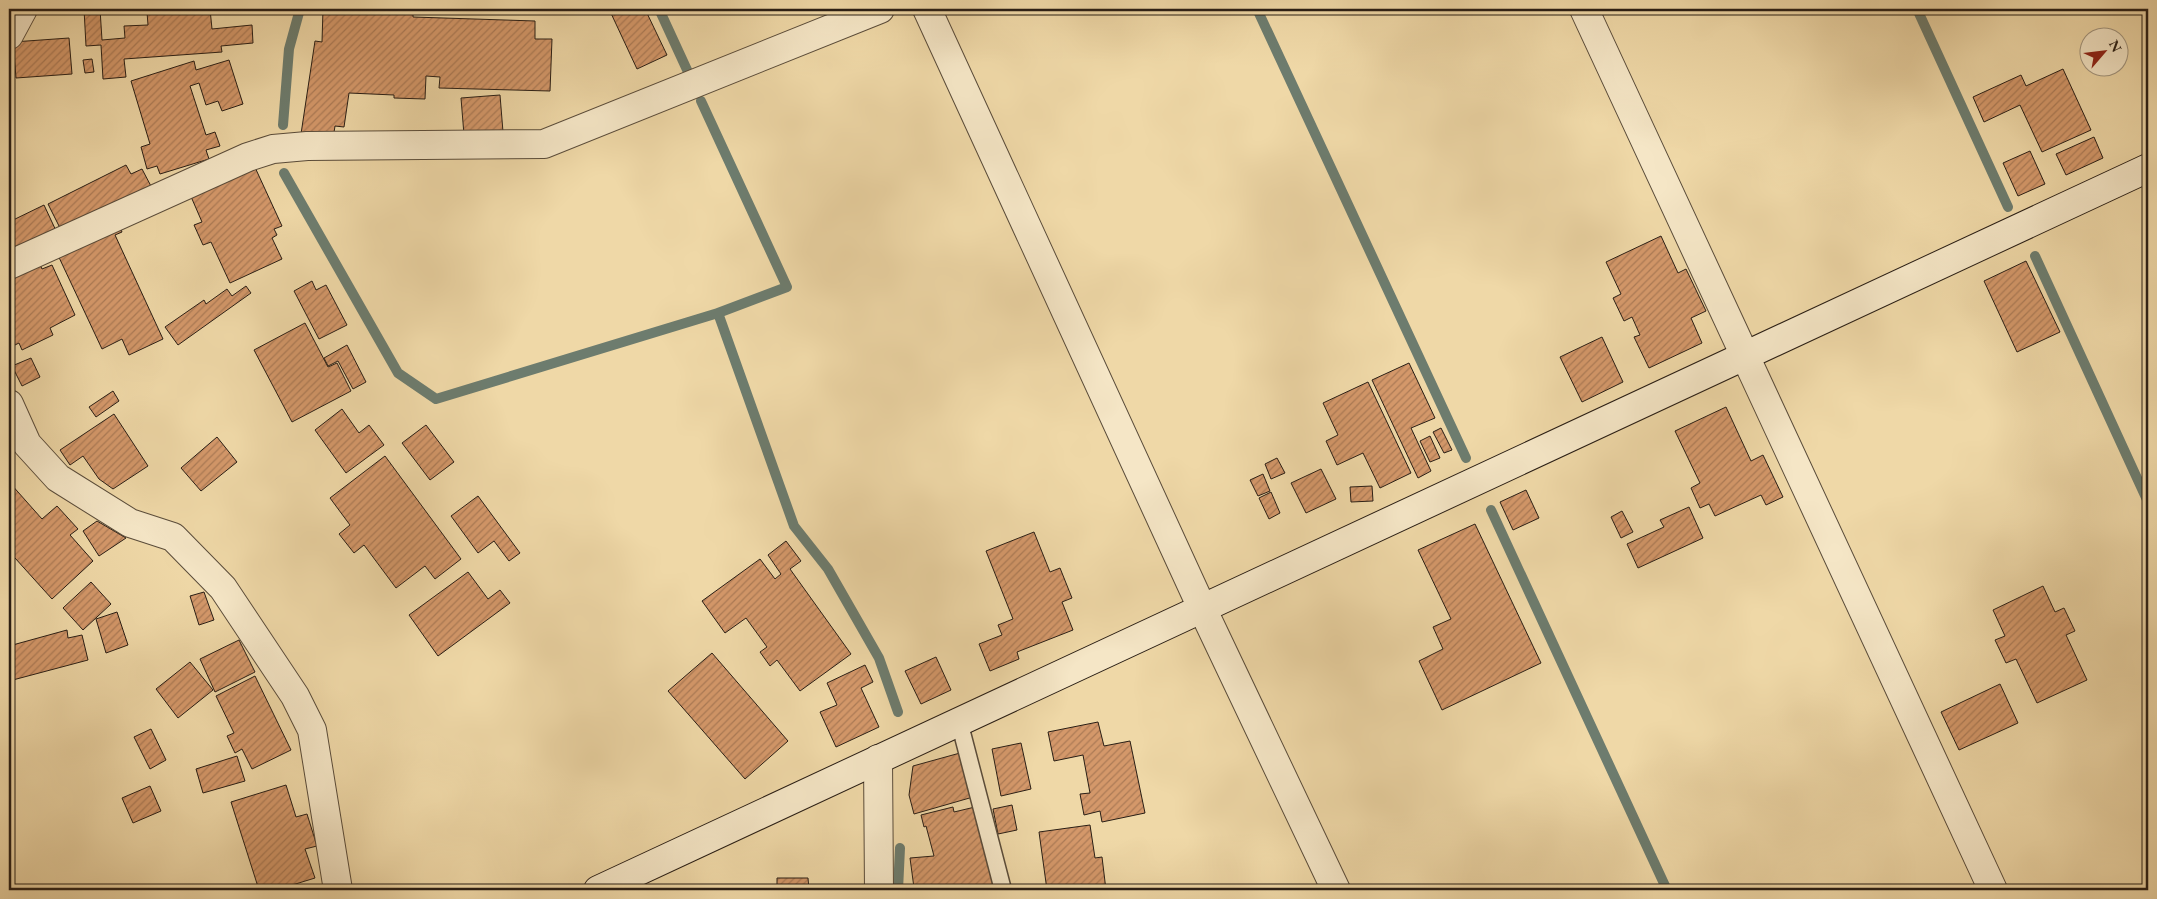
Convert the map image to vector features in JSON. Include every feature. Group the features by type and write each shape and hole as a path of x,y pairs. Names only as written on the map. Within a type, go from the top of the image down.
{"street":[{"path":"9,35 23,9"},
{"path":"9,265 248,157 273,149 307,146 544,144 880,9"},
{"path":"927,9 1202,608 1336,890"},
{"path":"1584,9 1993,890"},
{"path":"598,890 2148,168"},
{"path":"9,404 27,444 58,478 130,523 173,536 223,588 295,696 312,730 338,890"},
{"path":"878,759 879,890"}],"lane":[{"path":"959,722 1003,890"}],"building":[{"path":"84,9 100,9 102,40 125,38 124,26 148,25 147,12 137,12 137,9 210,9 212,29 252,25 253,43 221,46 222,52 124,59 126,77 103,79 101,45 86,46"},
{"path":"323,9 413,9 413,17 535,21 535,39 552,39 550,91 439,88 440,77 426,76 425,99 394,98 394,95 349,93 344,127 335,126 333,139 301,134 315,41 322,42"},
{"path":"609,9 645,9 667,55 637,69"},
{"path":"69,38 72,74 16,78 13,42"},
{"path":"92,59 94,72 85,73 83,60"},
{"path":"229,60 243,104 222,111 218,101 206,105 199,83 190,86 206,135 215,132 220,146 206,150 209,159 160,174 157,166 147,169 141,147 150,144 131,81 194,61 196,70"},
{"path":"2063,69 2091,130 2042,152 2020,105 1984,122 1973,97 2021,75 2026,86"},
{"path":"500,95 503,132 464,135 461,98"},
{"path":"2094,137 2103,158 2066,175 2056,154"},
{"path":"2030,151 2045,184 2018,196 2003,163"},
{"path":"253,163 282,226 274,229 277,235 272,238 282,259 230,283 211,242 203,245 194,225 202,222 189,192"},
{"path":"126,165 131,174 142,169 153,190 63,234 48,204"},
{"path":"44,205 58,235 9,260 9,222"},
{"path":"118,222 122,232 115,235 163,339 129,355 122,339 102,349 56,251"},
{"path":"1661,236 1678,273 1686,269 1706,311 1691,318 1702,343 1649,368 1634,337 1640,335 1632,317 1624,321 1613,298 1621,294 1606,262"},
{"path":"2026,261 2060,332 2017,352 1984,281"},
{"path":"39,262 42,269 52,265 75,315 50,328 53,335 22,350 19,343 9,348 9,276"},
{"path":"312,281 316,290 326,285 347,325 319,339 294,291"},
{"path":"246,286 251,293 178,345 165,327 204,300 206,304 227,289 232,296"},
{"path":"305,323 328,367 337,363 351,391 292,422 254,350"},
{"path":"1602,337 1623,382 1582,402 1560,357"},
{"path":"347,345 366,382 353,389 338,361 328,366 324,358"},
{"path":"31,358 40,377 22,386 12,366"},
{"path":"1409,363 1435,418 1411,428 1431,471 1418,478 1372,380"},
{"path":"1368,382 1411,473 1380,488 1363,453 1337,465 1326,441 1338,435 1323,403"},
{"path":"113,391 119,401 96,417 89,407"},
{"path":"1726,407 1751,461 1763,455 1783,497 1766,505 1761,495 1715,516 1709,504 1700,508 1691,488 1700,483 1675,431"},
{"path":"342,409 359,433 369,425 384,445 346,473 315,430"},
{"path":"114,414 148,466 113,489 99,479 83,456 70,465 60,450"},
{"path":"426,425 454,462 430,480 402,443"},
{"path":"1441,428 1452,450 1444,453 1433,432"},
{"path":"1430,436 1440,458 1430,462 1420,441"},
{"path":"217,437 237,462 201,491 181,468"},
{"path":"385,456 461,559 435,579 425,566 396,588 364,545 354,553 339,534 350,525 330,498"},
{"path":"1277,458 1285,473 1271,479 1265,464"},
{"path":"1321,469 1336,499 1306,513 1291,483"},
{"path":"1263,474 1270,491 1258,496 1250,480"},
{"path":"10,483 42,519 57,506 78,529 70,535 93,561 52,599 15,558 9,564"},
{"path":"1372,486 1373,501 1351,502 1350,487"},
{"path":"1526,490 1539,518 1513,530 1500,502"},
{"path":"1271,492 1280,513 1269,519 1259,498"},
{"path":"478,496 520,553 509,561 494,541 478,553 451,516"},
{"path":"1689,507 1703,538 1638,568 1627,544 1664,527 1660,520"},
{"path":"1622,511 1633,532 1621,538 1611,517"},
{"path":"97,521 126,538 99,556 83,531"},
{"path":"1475,524 1541,663 1442,710 1419,661 1443,649 1433,627 1451,619 1418,550"},
{"path":"1034,532 1050,572 1060,568 1072,598 1062,602 1073,630 1017,652 1019,659 990,671 979,644 1002,635 998,625 1013,619 986,551"},
{"path":"786,541 801,561 790,569 851,654 800,691 777,660 770,666 760,652 767,647 746,618 725,633 702,601 760,559 775,579 781,574 768,555"},
{"path":"468,572 488,599 500,590 510,603 438,656 409,615"},
{"path":"91,582 111,604 83,630 63,608"},
{"path":"2043,586 2055,612 2064,608 2075,631 2066,635 2087,680 2037,703 2016,659 2006,663 1995,640 2005,636 1993,610"},
{"path":"204,592 214,620 199,625 190,596"},
{"path":"117,612 128,645 106,653 96,619"},
{"path":"67,630 68,638 82,635 88,660 9,681 9,646"},
{"path":"239,640 255,672 215,692 200,659"},
{"path":"712,653 788,741 745,779 668,691"},
{"path":"936,657 951,690 921,704 905,671"},
{"path":"190,662 213,690 178,718 156,689"},
{"path":"865,665 873,682 861,688 879,727 836,747 820,712 837,705 827,683"},
{"path":"255,676 291,750 252,769 242,749 235,753 227,736 234,733 216,696"},
{"path":"2000,684 2018,723 1959,750 1941,712"},
{"path":"1098,722 1104,746 1130,741 1145,813 1102,822 1100,811 1084,815 1080,794 1090,793 1083,755 1054,761 1048,732"},
{"path":"151,729 166,760 150,769 134,737"},
{"path":"1021,743 1031,789 1001,796 992,749"},
{"path":"960,753 973,797 914,814 909,795 913,766"},
{"path":"237,756 245,781 203,793 196,769"},
{"path":"286,785 296,817 307,814 317,846 305,849 315,878 276,890 259,890 231,802"},
{"path":"150,786 161,811 133,823 122,798"},
{"path":"1012,805 1017,830 998,834 993,809"},
{"path":"953,807 954,812 975,807 996,890 908,890 914,888 910,858 934,856 921,815"},
{"path":"1090,825 1095,858 1102,857 1106,890 1047,890 1039,832"},
{"path":"777,878 808,878 809,890 777,890"}],"waterway":[{"path":"283,125 289,49 300,9"},
{"path":"659,9 688,72"},
{"path":"1257,9 1466,458"},
{"path":"1917,9 2008,207"},
{"path":"701,101 787,287 718,313"},
{"path":"284,173 398,373 436,399 718,313 794,526 828,569 879,658 898,712"},
{"path":"2035,256 2148,502"},
{"path":"1491,510 1667,890"},
{"path":"898,890 900,848"}]}
